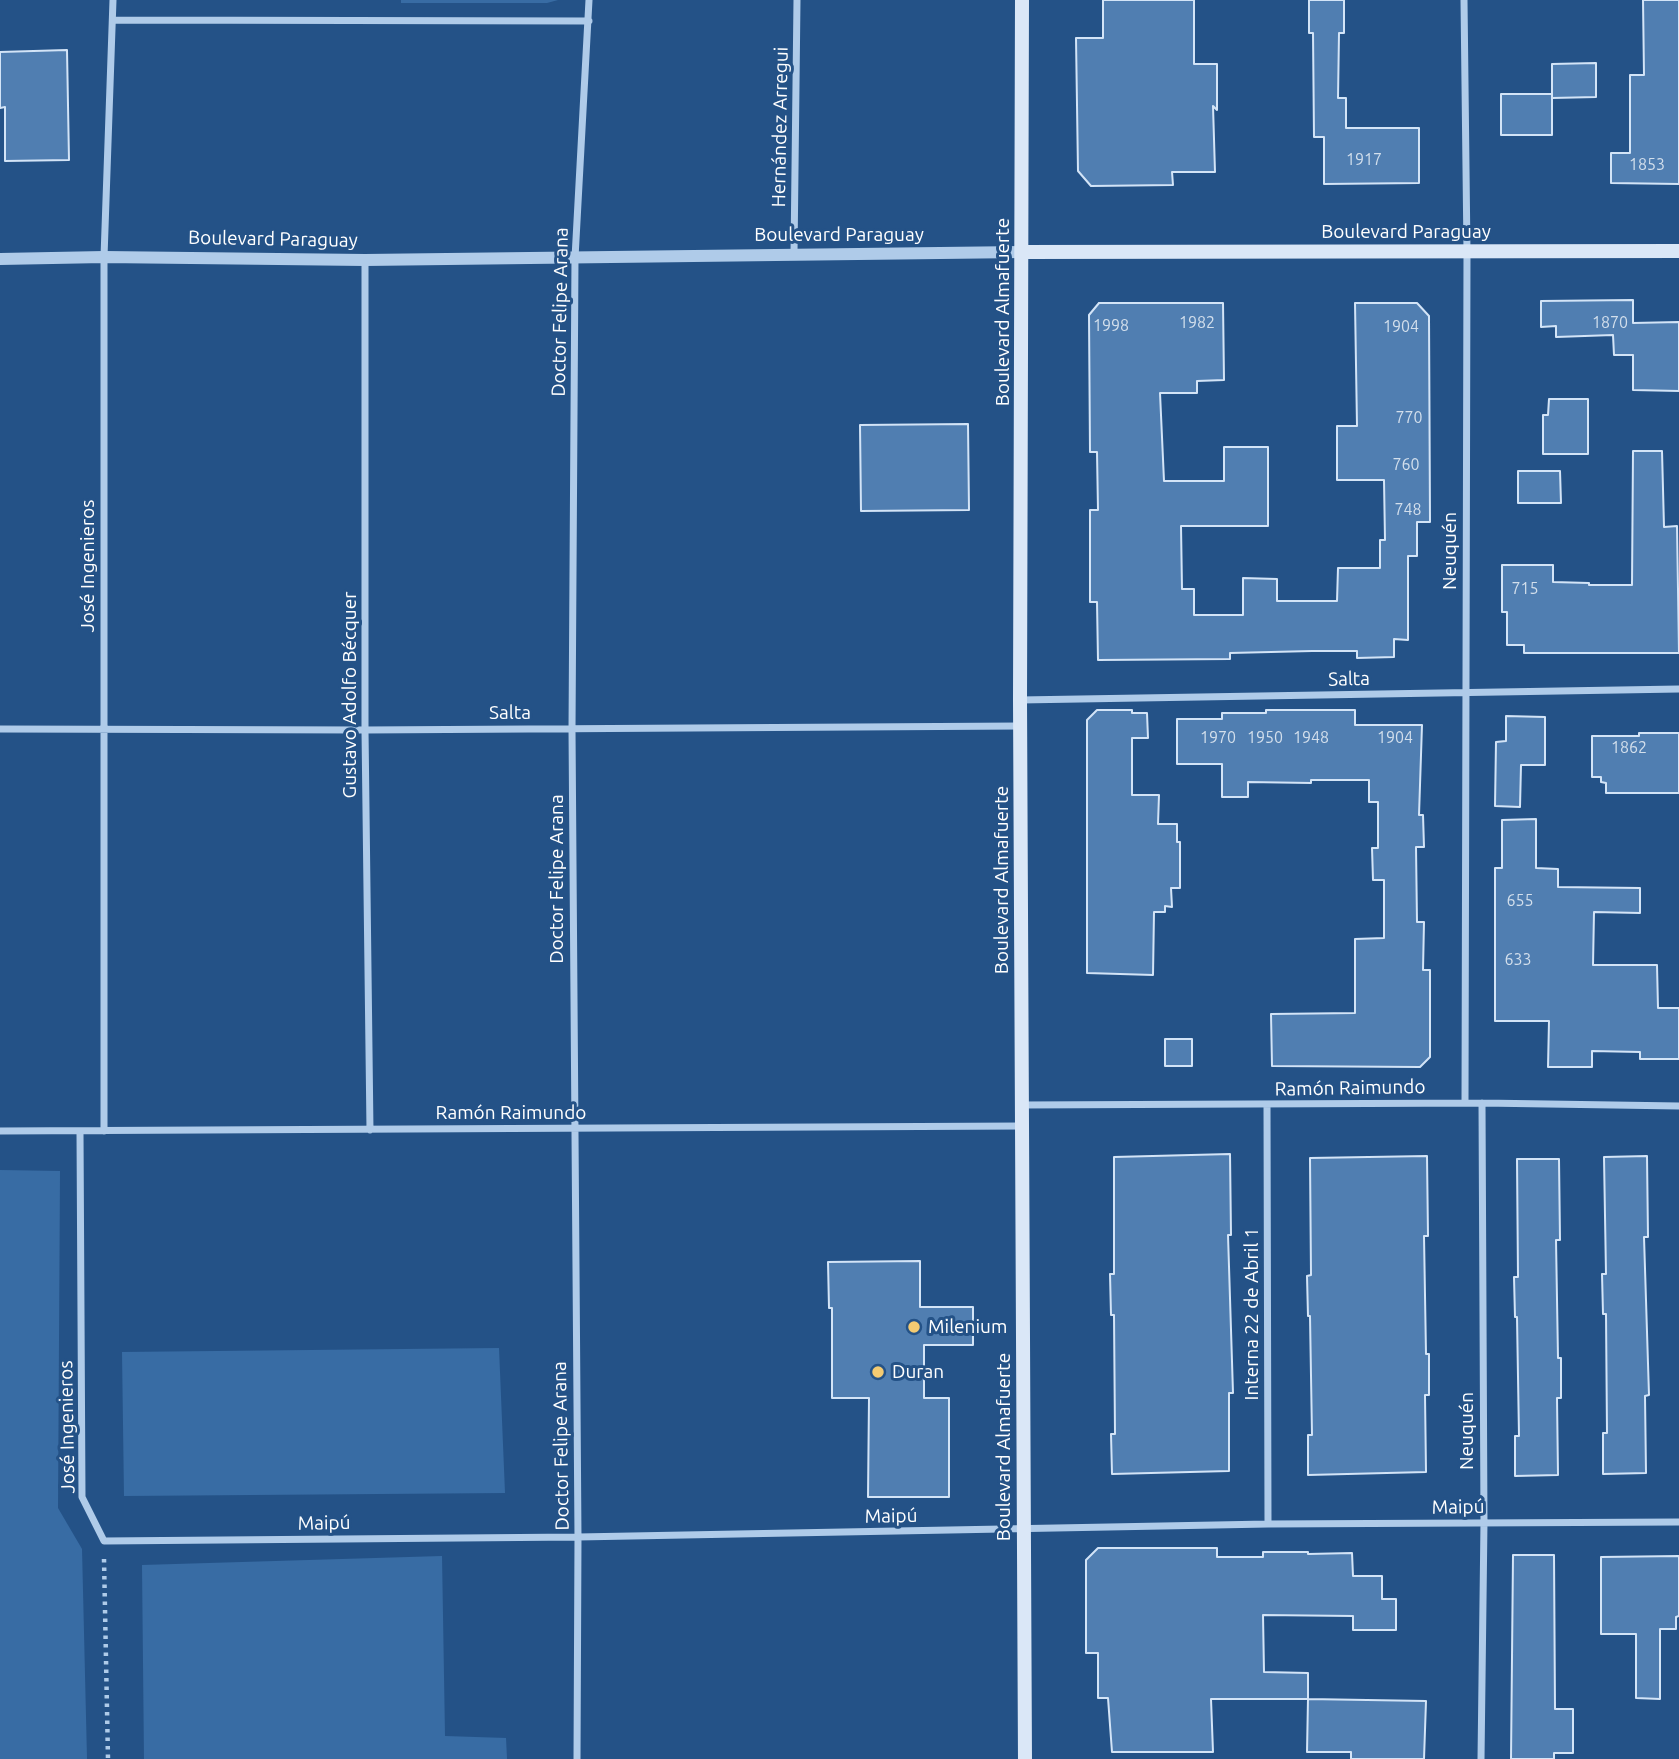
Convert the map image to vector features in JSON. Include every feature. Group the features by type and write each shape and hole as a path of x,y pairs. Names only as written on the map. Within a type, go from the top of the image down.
{"main road":[{"name":"Boulevard Almafuerte","path":"1022,0 1020,726 1025,1759"},
{"name":"Boulevard Paraguay","path":"1022,253 1679,251"}],"street":[{"name":"José Ingenieros","path":"104,1131 104,257 113,0"},
{"name":"Doctor Felipe Arana","path":"577,1759 572,729 575,258 589,0"},
{"name":"Hernández Arregui","path":"794,254 797,0"},
{"name":"Neuquén","path":"1464,0 1467,252 1465,1103"},
{"path":"113,20 589,21"},
{"name":"Boulevard Paraguay","path":"0,259 104,257 365,260 1022,253"},
{"name":"Gustavo Adolfo Bécquer","path":"365,260 365,730 370,1130"},
{"name":"Salta","path":"1020,700 1679,689"},
{"name":"Salta","path":"0,729 1020,726"},
{"name":"Neuquén","path":"1481,1759 1482,1102"},
{"name":"Ramón Raimundo","path":"1022,1105 1482,1102 1679,1106"},
{"name":"Interna 22 de Abril 1","path":"1267,1105 1268,1524"},
{"name":"Ramón Raimundo","path":"0,1131 1022,1126"},
{"name":"José Ingenieros","path":"80,1132 82,1497 104,1541"},
{"name":"Maipú","path":"104,1541 578,1537 1268,1524 1679,1522"}],"path":[{"path":"104,1541 108,1759"}],"shaded area":[{"path":"401,0 558,0 547,3 401,3"},
{"path":"0,1170 60,1171 58,1508 82,1549 87,1759 0,1759"},
{"path":"499,1348 505,1493 124,1496 122,1352"},
{"path":"442,1556 445,1736 506,1738 507,1759 144,1759 142,1565"}],"building":[{"path":"1103,0 1194,0 1194,64 1217,64 1217,110 1213,106 1215,172 1172,172 1173,185 1091,186 1078,171 1076,38 1103,38"},
{"path":"1309,0 1344,0 1344,33 1339,33 1338,98 1346,98 1346,128 1419,128 1419,183 1324,184 1324,137 1314,137 1313,33 1309,33"},
{"path":"1643,0 1679,0 1679,184 1611,183 1611,153 1630,153 1630,75 1644,75"},
{"path":"67,50 69,160 5,161 5,107 0,108 0,52"},
{"path":"1596,63 1596,97 1552,98 1552,64"},
{"path":"1501,94 1552,94 1552,135 1501,135"},
{"path":"1633,300 1633,323 1679,322 1679,391 1633,390 1633,355 1614,355 1613,335 1556,337 1556,326 1541,327 1541,301"},
{"path":"1099,303 1223,303 1224,380 1197,381 1197,393 1160,393 1164,481 1224,481 1224,447 1268,447 1268,526 1181,526 1182,589 1194,589 1194,615 1243,615 1243,578 1277,579 1277,601 1337,601 1338,568 1380,568 1380,540 1385,540 1384,480 1337,480 1337,426 1357,426 1355,303 1417,303 1429,316 1430,522 1417,522 1417,556 1408,556 1408,640 1394,639 1394,657 1357,658 1357,651 1312,651 1230,653 1230,659 1098,660 1097,602 1090,602 1090,510 1098,510 1097,452 1090,452 1089,315"},
{"path":"1549,399 1588,399 1588,454 1543,454 1543,415 1548,415"},
{"path":"968,424 969,510 861,511 860,425"},
{"path":"1633,451 1662,451 1664,527 1677,526 1679,653 1524,653 1524,645 1507,645 1507,612 1502,612 1502,565 1553,565 1553,582 1632,585"},
{"path":"1518,471 1560,471 1561,503 1518,503"},
{"path":"1097,710 1147,713 1148,738 1132,738 1132,795 1159,795 1158,824 1177,824 1177,842 1180,842 1180,888 1171,888 1172,907 1165,906 1165,912 1154,912 1153,975 1087,973 1087,720"},
{"path":"1266,710 1355,710 1355,725 1422,725 1419,815 1423,815 1424,847 1416,847 1417,922 1424,922 1423,970 1430,970 1430,1057 1420,1067 1272,1066 1271,1014 1355,1013 1355,939 1384,938 1384,880 1373,880 1372,848 1378,848 1378,802 1369,802 1369,780 1248,782 1248,797 1222,797 1222,764 1177,764 1177,719 1222,719 1222,713 1266,713"},
{"path":"1506,716 1545,717 1545,765 1521,765 1520,807 1495,806 1496,742 1506,741"},
{"path":"1639,733 1679,733 1679,793 1606,793 1606,783 1601,782 1601,777 1592,777 1592,736 1639,736"},
{"path":"1536,819 1536,868 1558,869 1558,887 1640,888 1640,913 1594,912 1593,965 1657,965 1658,1008 1679,1008 1679,1059 1640,1059 1640,1052 1592,1051 1592,1067 1548,1067 1549,1021 1495,1021 1495,868 1502,868 1502,820"},
{"path":"1165,1039 1192,1039 1192,1066 1165,1066"},
{"path":"1230,1154 1231,1235 1228,1235 1233,1393 1229,1393 1229,1471 1112,1474 1111,1434 1115,1434 1114,1315 1111,1315 1110,1274 1114,1274 1114,1157"},
{"path":"1427,1156 1428,1236 1424,1236 1429,1395 1425,1395 1426,1472 1308,1475 1308,1435 1312,1435 1307,1276 1311,1275 1310,1158"},
{"path":"1647,1156 1648,1237 1644,1237 1649,1395 1645,1396 1646,1473 1603,1474 1603,1433 1607,1433 1606,1314 1603,1314 1602,1274 1606,1274 1604,1157"},
{"path":"1517,1159 1559,1159 1560,1240 1556,1240 1561,1398 1557,1398 1558,1475 1515,1476 1515,1436 1519,1436 1514,1277 1518,1277"},
{"path":"920,1261 920,1307 973,1307 973,1345 924,1345 924,1398 949,1398 949,1497 868,1497 869,1398 832,1398 832,1308 829,1308 828,1262"},
{"path":"1098,1548 1217,1548 1217,1557 1263,1557 1263,1552 1352,1553 1353,1576 1382,1576 1382,1599 1396,1599 1396,1630 1353,1630 1353,1616 1263,1615 1264,1672 1308,1673 1308,1699 1211,1699 1213,1752 1112,1752 1108,1698 1098,1698 1098,1653 1086,1653 1086,1560"},
{"path":"1513,1555 1554,1555 1555,1709 1573,1709 1573,1753 1554,1753 1554,1759 1511,1759"},
{"path":"1679,1556 1679,1616 1676,1617 1676,1629 1660,1629 1660,1699 1636,1698 1636,1634 1601,1634 1601,1557"},
{"path":"1308,1699 1426,1701 1424,1759 1351,1759 1351,1752 1307,1752"}],"place":[{"name":"Milenium","path":"914,1327"},
{"name":"Duran","path":"878,1372"}]}
